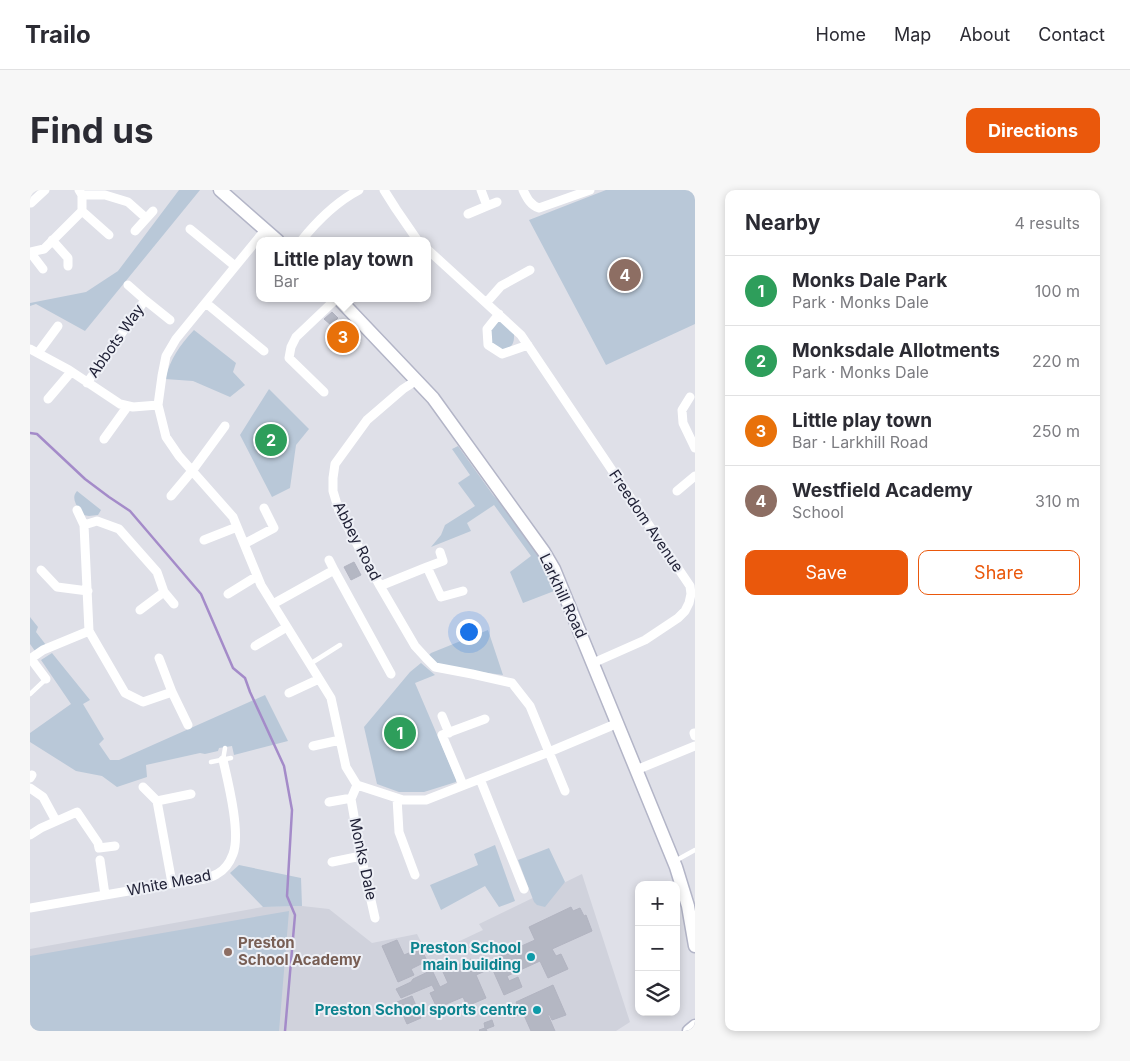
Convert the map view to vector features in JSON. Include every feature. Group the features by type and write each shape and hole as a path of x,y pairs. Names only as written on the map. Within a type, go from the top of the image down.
{"street":[{"path":"31,203 45,190"},
{"path":"220,190 273,237"},
{"path":"304,237 345,193 359,190"},
{"path":"384,190 415,237"},
{"path":"481,190 487,206"},
{"path":"523,190 534,206 539,208 590,190"},
{"path":"109,234 82,211 80,193 108,192 150,215 135,231"},
{"path":"468,214 497,202"},
{"path":"43,269 30,252 44,249 82,211"},
{"path":"190,229 235,266"},
{"path":"259,237 265,230"},
{"path":"52,240 68,258 68,266"},
{"path":"256,241 176,339 166,356 158,405 166,437 179,456 233,518 261,585 331,698 346,767 357,785 403,800 426,800 618,723"},
{"name":"Freedom Avenue","path":"431,252 521,335 690,586 689,603 685,611 678,618 645,640 593,662"},
{"path":"486,303 501,286 530,270"},
{"name":"Abbots Way","path":"128,285 170,320"},
{"name":"Abbots Way","path":"87,383 145,300"},
{"path":"324,392 289,358 291,347 296,337 334,302"},
{"name":"Larkhill Road","path":"342,302 435,400 544,552 554,569 674,862 688,906 695,946"},
{"path":"206,303 264,351"},
{"path":"499,314 487,330 488,345 502,354 528,345"},
{"name":"Abbots Way","path":"58,326 34,351 127,407"},
{"path":"48,399 71,372"},
{"name":"Abbey Road","path":"416,380 367,420 335,464 332,478 333,491 339,510 415,646 435,667 512,683 530,706 549,752"},
{"path":"690,397 682,410 683,423 695,448"},
{"path":"104,439 127,407 158,405"},
{"path":"171,496 225,426"},
{"path":"677,491 695,476"},
{"path":"244,544 274,528 264,508"},
{"path":"77,510 84,524 89,631 125,693 143,702 172,692"},
{"path":"84,524 97,521 119,529 157,572 164,592 174,604"},
{"path":"204,540 237,527"},
{"name":"Abbey Road","path":"380,586 427,567 442,557"},
{"path":"329,560 391,674"},
{"path":"427,567 441,598 463,591"},
{"path":"40,570 57,587 88,591"},
{"path":"273,604 334,570"},
{"path":"228,594 257,576"},
{"path":"140,610 164,592"},
{"path":"255,646 287,627"},
{"path":"46,678 30,659 43,650 89,631"},
{"path":"158,658 188,725"},
{"path":"289,693 319,679"},
{"path":"442,716 449,732"},
{"path":"463,785 442,735 485,719"},
{"path":"313,746 340,740"},
{"path":"636,770 695,746"},
{"path":"549,752 565,791"},
{"name":"White Mead","path":"30,908 208,878 219,874 227,867 234,853 236,840 227,759"},
{"path":"480,779 524,889"},
{"name":"Monks Dale","path":"357,785 351,799 375,918"},
{"path":"143,787 157,801 172,883"},
{"path":"30,788 43,797 56,821"},
{"path":"157,801 190,794"},
{"path":"397,798 399,832 415,875"},
{"name":"Monks Dale","path":"328,802 351,799"},
{"path":"30,834 77,812 98,843 105,895"},
{"path":"100,854 115,846"},
{"path":"332,862 361,856"},
{"path":"689,1031 695,1026"}],"lane":[{"path":"310,664 340,645"},
{"path":"30,694 46,678"},
{"path":"211,762 227,759 225,748"},
{"path":"674,862 695,850"}],"shaded area":[{"path":"179,190 200,190 85,331 36,304 30,306 30,303 86,292 118,271"},
{"path":"606,190 695,190 695,324 606,365 529,220"},
{"path":"497,322 502,322 514,333 514,338 510,347 495,351 486,330"},
{"path":"194,330 236,363 233,372 245,385 230,397 193,381 165,379 176,353"},
{"path":"269,389 309,429 296,445 290,488 272,497 240,435"},
{"path":"458,446 562,588 523,603 510,572 531,556 494,505 467,523 471,531 431,547 441,535 445,525 475,506 458,483 470,475 452,449"},
{"path":"77,491 101,510 98,515 83,515 74,497"},
{"path":"30,617 38,627 36,632 46,645 35,651 30,644"},
{"path":"488,630 503,675 436,666 426,658 431,653"},
{"path":"52,653 90,700 83,704 104,739 99,744 110,760 119,760 265,695 288,741 234,755 232,746 219,748 218,751 205,754 200,753 146,765 147,777 117,787 102,776 76,771 30,742 30,733 71,704 41,660"},
{"path":"421,663 435,675 415,683 456,782 424,792 399,792 377,784 364,727 410,672"},
{"path":"495,845 515,901 499,907 485,886 441,910 430,885 478,865 474,854"},
{"path":"549,848 565,882 545,907 534,902 518,860"},
{"path":"239,865 301,878 302,906 263,907 230,873"},
{"name":"Preston School Academy","path":"582,874 630,1022 616,1031 30,1031 30,949 263,907 302,906 329,909 372,943 417,934 428,956 483,930 479,924"},
{"path":"289,911 279,1031 30,1031 30,956"}],"building":[{"path":"332,312 338,318 331,325 324,319"},
{"path":"341,319 361,340 345,354 326,333"},
{"path":"354,562 361,575 351,580 344,567"},
{"name":"Preston School main building","path":"571,907 573,911 580,908 584,916 586,915 592,931 552,949 556,956 561,954 568,969 548,978 540,961 507,976 509,981 518,977 522,987 504,995 492,968 476,975 486,998 467,1006 463,997 437,1008 430,993 435,991 432,985 401,998 396,989 432,970 440,987 448,983 443,972 471,959 476,970 501,959 499,956 535,940 529,927"},
{"path":"397,940 404,955 421,948 427,961 411,969 414,975 398,982 382,946"},
{"name":"Preston School sports centre","path":"553,985 566,1015 552,1020 548,1015 555,1031 531,1031 523,1013 514,1017 509,1007"},
{"path":"412,996 421,1018 407,1024 397,1002"},
{"path":"492,1020 494,1026 486,1029 487,1031 479,1030 485,1028 484,1023"}],"waterway":[{"path":"30,433 37,434 85,479 130,511 201,594 233,668 245,678 284,766 292,810 287,896 295,915 285,1031"}],"place":[{"name":"Westfield Academy","path":"625,275"},
{"name":"Little play town","path":"343,337"},
{"name":"Monksdale Allotments","path":"271,440"},
{"name":"Monks Dale Park","path":"400,733"},
{"name":"Preston School Academy","path":"228,952"},
{"name":"Preston School main building","path":"531,957"},
{"name":"Preston School sports centre","path":"537,1010"}]}
